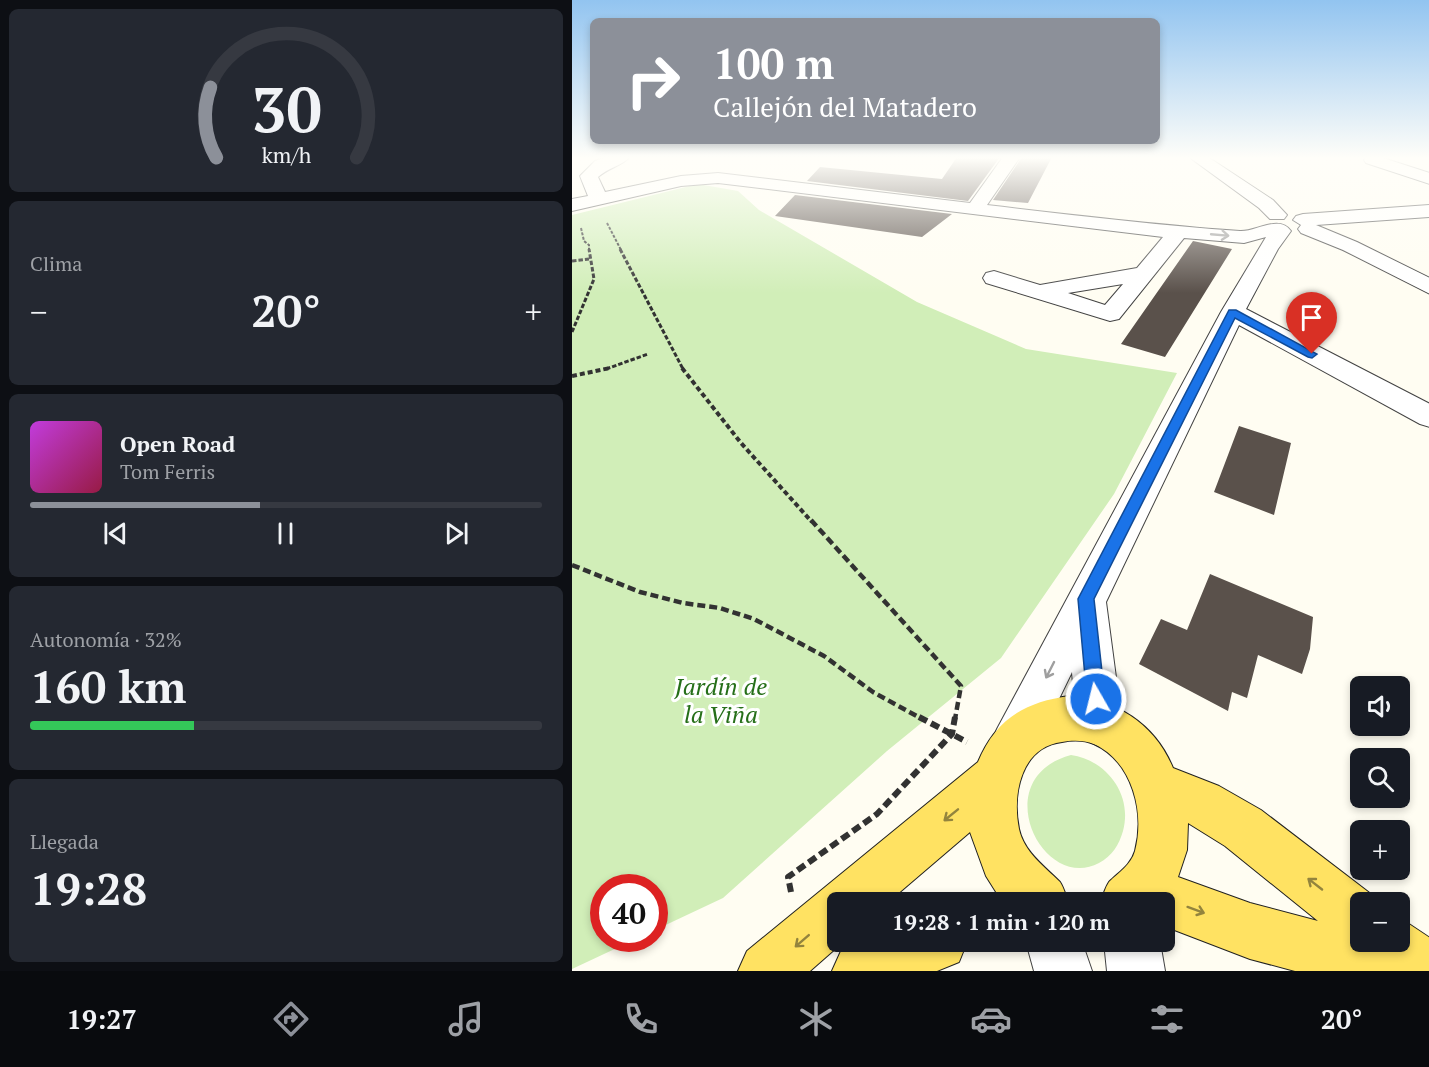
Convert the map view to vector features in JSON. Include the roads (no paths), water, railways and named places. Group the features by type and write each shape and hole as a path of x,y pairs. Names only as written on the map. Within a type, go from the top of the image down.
{"main road":[{"path":"858,892 1004,761 1032,728 1052,719 1076,718 1099,723 1117,732 1134,747 1147,765 1157,787 1163,813 1162,842 1155,868 1143,892"},
{"path":"1004,761 992,806 996,837 1007,866 1026,892"},
{"path":"1157,787 1202,802 1243,828 1350,911"},
{"path":"1175,919 1250,931 1400,971"},
{"path":"861,971 913,952"},
{"path":"1402,952 1426,971"}],"street":[{"path":"600,202 602,206"},
{"path":"572,205 602,206 613,202"},
{"path":"927,202 1130,228 1244,237 1289,223 1430,211"},
{"path":"976,208 980,202"},
{"path":"1264,202 1289,223 1350,246 1430,287"},
{"path":"1273,202 1289,223"},
{"path":"1004,761 1233,312 1268,249 1289,223"},
{"path":"994,278 1110,314 1178,232"},
{"path":"1038,291 1145,273"},
{"path":"1233,312 1430,417"},
{"path":"1086,599 1099,723"},
{"path":"1057,952 1063,971"},
{"path":"1135,952 1136,971"}],"park label":[{"name":"Jardín de la Viña","path":"721,700"}]}
